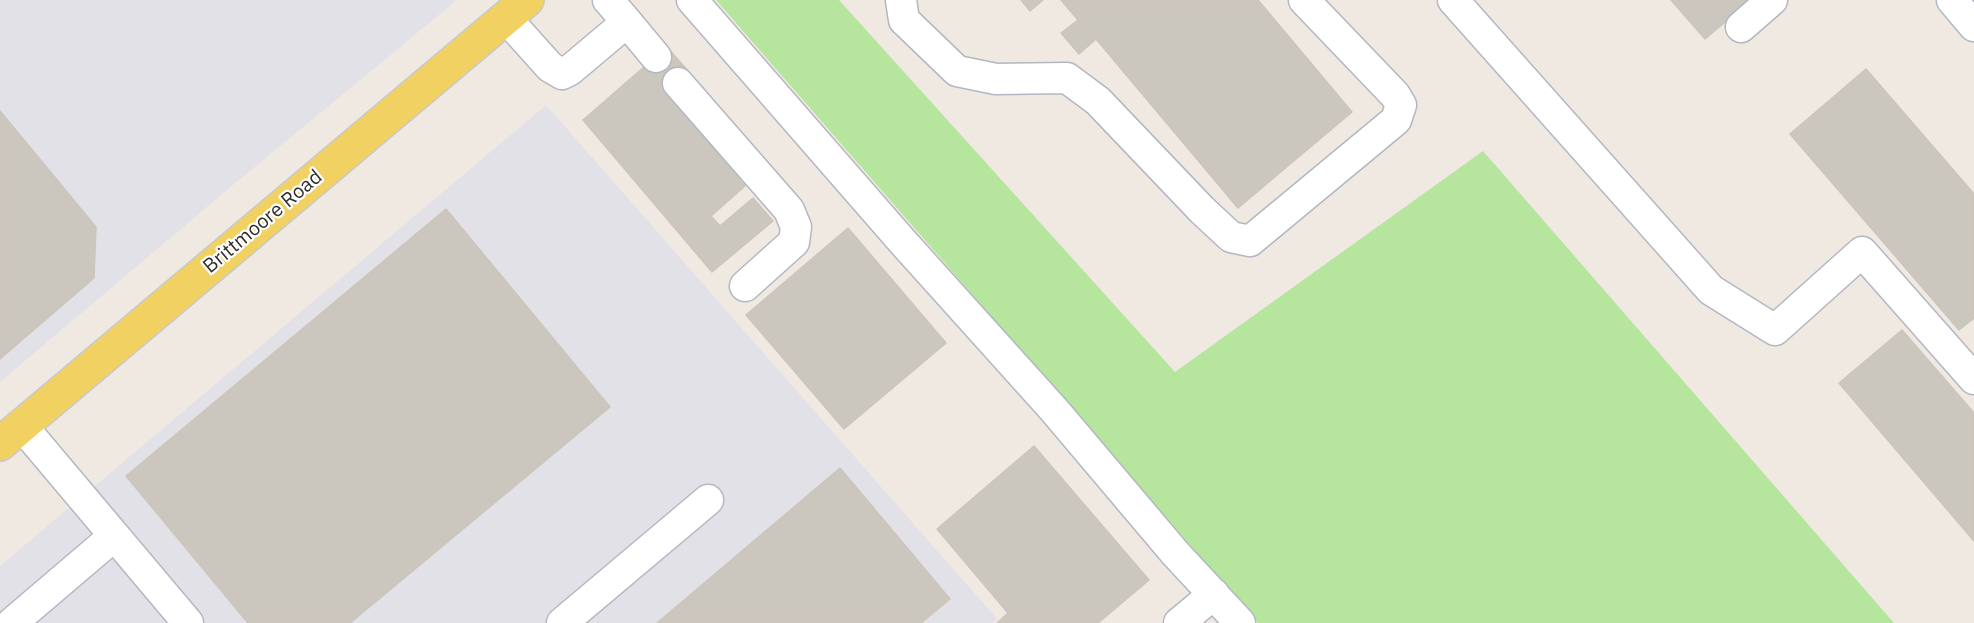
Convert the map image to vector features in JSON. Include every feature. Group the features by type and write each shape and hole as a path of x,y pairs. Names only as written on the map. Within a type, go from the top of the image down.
{"main road":[{"name":"Brittmoore Road","path":"11,435 516,9"}],"street":[{"path":"692,0 902,241 1055,411 1175,553 1240,623"},
{"path":"901,0 904,20 957,71 996,79 1067,78 1098,101 1202,210 1231,237 1250,241 1396,120 1401,105 1395,95 1304,0"},
{"path":"1453,0 1711,290 1775,330 1862,252 1974,379"},
{"path":"1741,27 1772,0"},
{"path":"1952,0 1974,26"},
{"path":"516,9 550,67 562,74 570,70 617,11 656,57"},
{"path":"678,83 789,210 796,227 794,242 745,286"},
{"path":"11,435 114,536 188,623"},
{"path":"562,623 708,500"},
{"path":"12,623 114,536"},
{"path":"1179,623 1214,594"}],"shaded area":[{"path":"0,0 457,0 0,382"},
{"path":"546,105 997,619 992,623 0,623 0,566"}],"green space":[{"path":"716,0 839,0 1175,372 1483,151 1894,623 1258,623"}],"building":[{"path":"1021,0 1043,0 1030,11"},
{"path":"1061,0 1258,0 1352,112 1238,208 1096,39 1079,54 1061,33 1078,20"},
{"path":"1671,0 1751,0 1705,39"},
{"path":"667,47 690,73 666,93 745,186 711,216 720,226 753,198 773,221 712,272 583,120"},
{"path":"1866,69 1974,194 1974,318 1959,330 1790,134"},
{"path":"0,111 96,227 94,278 0,359"},
{"path":"446,209 610,407 350,623 248,623 126,476"},
{"path":"848,228 946,343 844,429 746,315"},
{"path":"1902,330 1974,413 1974,541 1839,383"},
{"path":"1034,446 1149,580 1098,623 997,623 1008,613 937,529"},
{"path":"840,468 950,599 921,623 657,623"}]}
